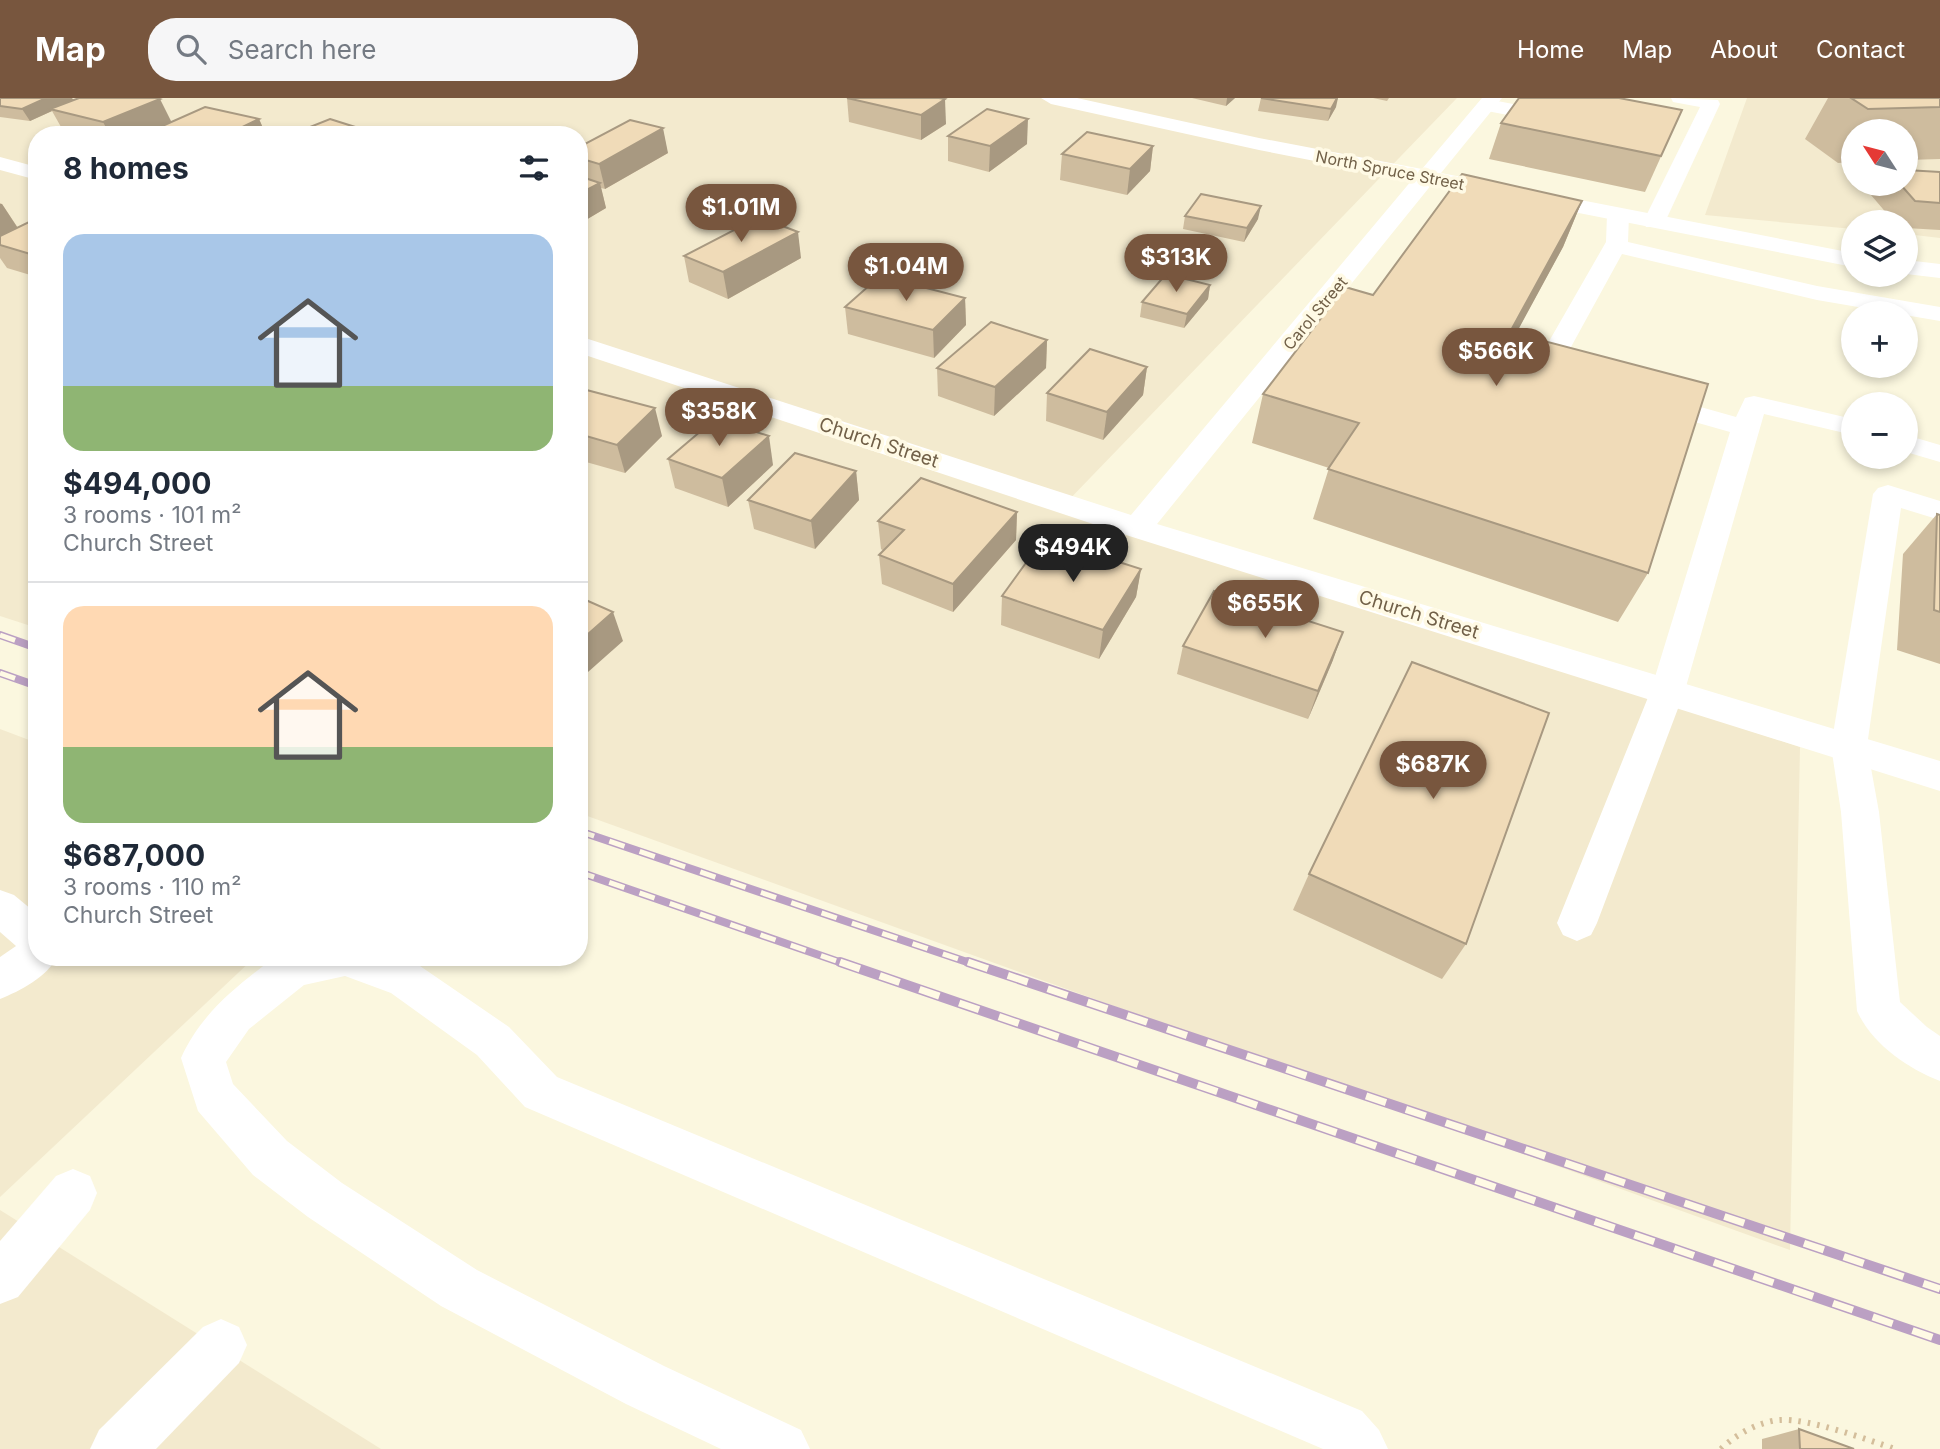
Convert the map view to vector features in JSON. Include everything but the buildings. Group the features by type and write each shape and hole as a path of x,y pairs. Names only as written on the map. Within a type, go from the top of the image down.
{"street":[{"name":"North Spruce Street","path":"1051,98 1259,144 1841,258"},
{"name":"Carol Street","path":"1137,528 1490,101"},
{"path":"0,163 28,171"},
{"path":"1918,268 1940,271"},
{"name":"Church Street","path":"588,347 1137,528 1940,776"}],"lane":[{"path":"1490,101 1581,123 1597,98"},
{"path":"1654,222 1710,104 1680,98"},
{"path":"1585,382 1545,371 1615,245 1618,215"},
{"path":"1615,245 1731,274 1886,306 1940,314"},
{"path":"1625,394 1745,428"},
{"path":"1577,923 1668,690 1754,404 1841,424"},
{"path":"1918,447 1940,454"},
{"path":"1940,511 1888,494 1849,747 1860,812 1879,1011 1911,1042 1940,1060"},
{"path":"0,907 28,932"},
{"path":"0,980 28,961"},
{"path":"303,966 293,968 234,1015 203,1058 214,1096 270,1158 325,1200 459,1288 645,1385 782,1449"},
{"path":"368,966 405,979 493,1041 541,1093 1343,1430 1360,1449"},
{"path":"0,1279 73,1193"},
{"path":"118,1449 221,1345"}],"path":[{"path":"1721,1449 1729,1440 1780,1419 1877,1442 1895,1449"}],"shaded area":[{"path":"0,98 1457,98 1063,506 1800,747 1790,1250 588,816 588,126 28,126 28,625 0,616"},
{"path":"1747,98 1940,98 1940,238 1918,235 1918,210 1841,210 1841,228 1705,215"},
{"path":"0,729 28,740 28,966 245,966 0,1197"},
{"path":"0,1210 381,1449 0,1449"}],"railway":[{"path":"0,635 28,645"},
{"path":"0,673 28,683"},
{"path":"588,834 973,964"},
{"path":"588,875 845,964"},
{"path":"840,962 1940,1340"},
{"path":"968,962 1940,1289"}]}
